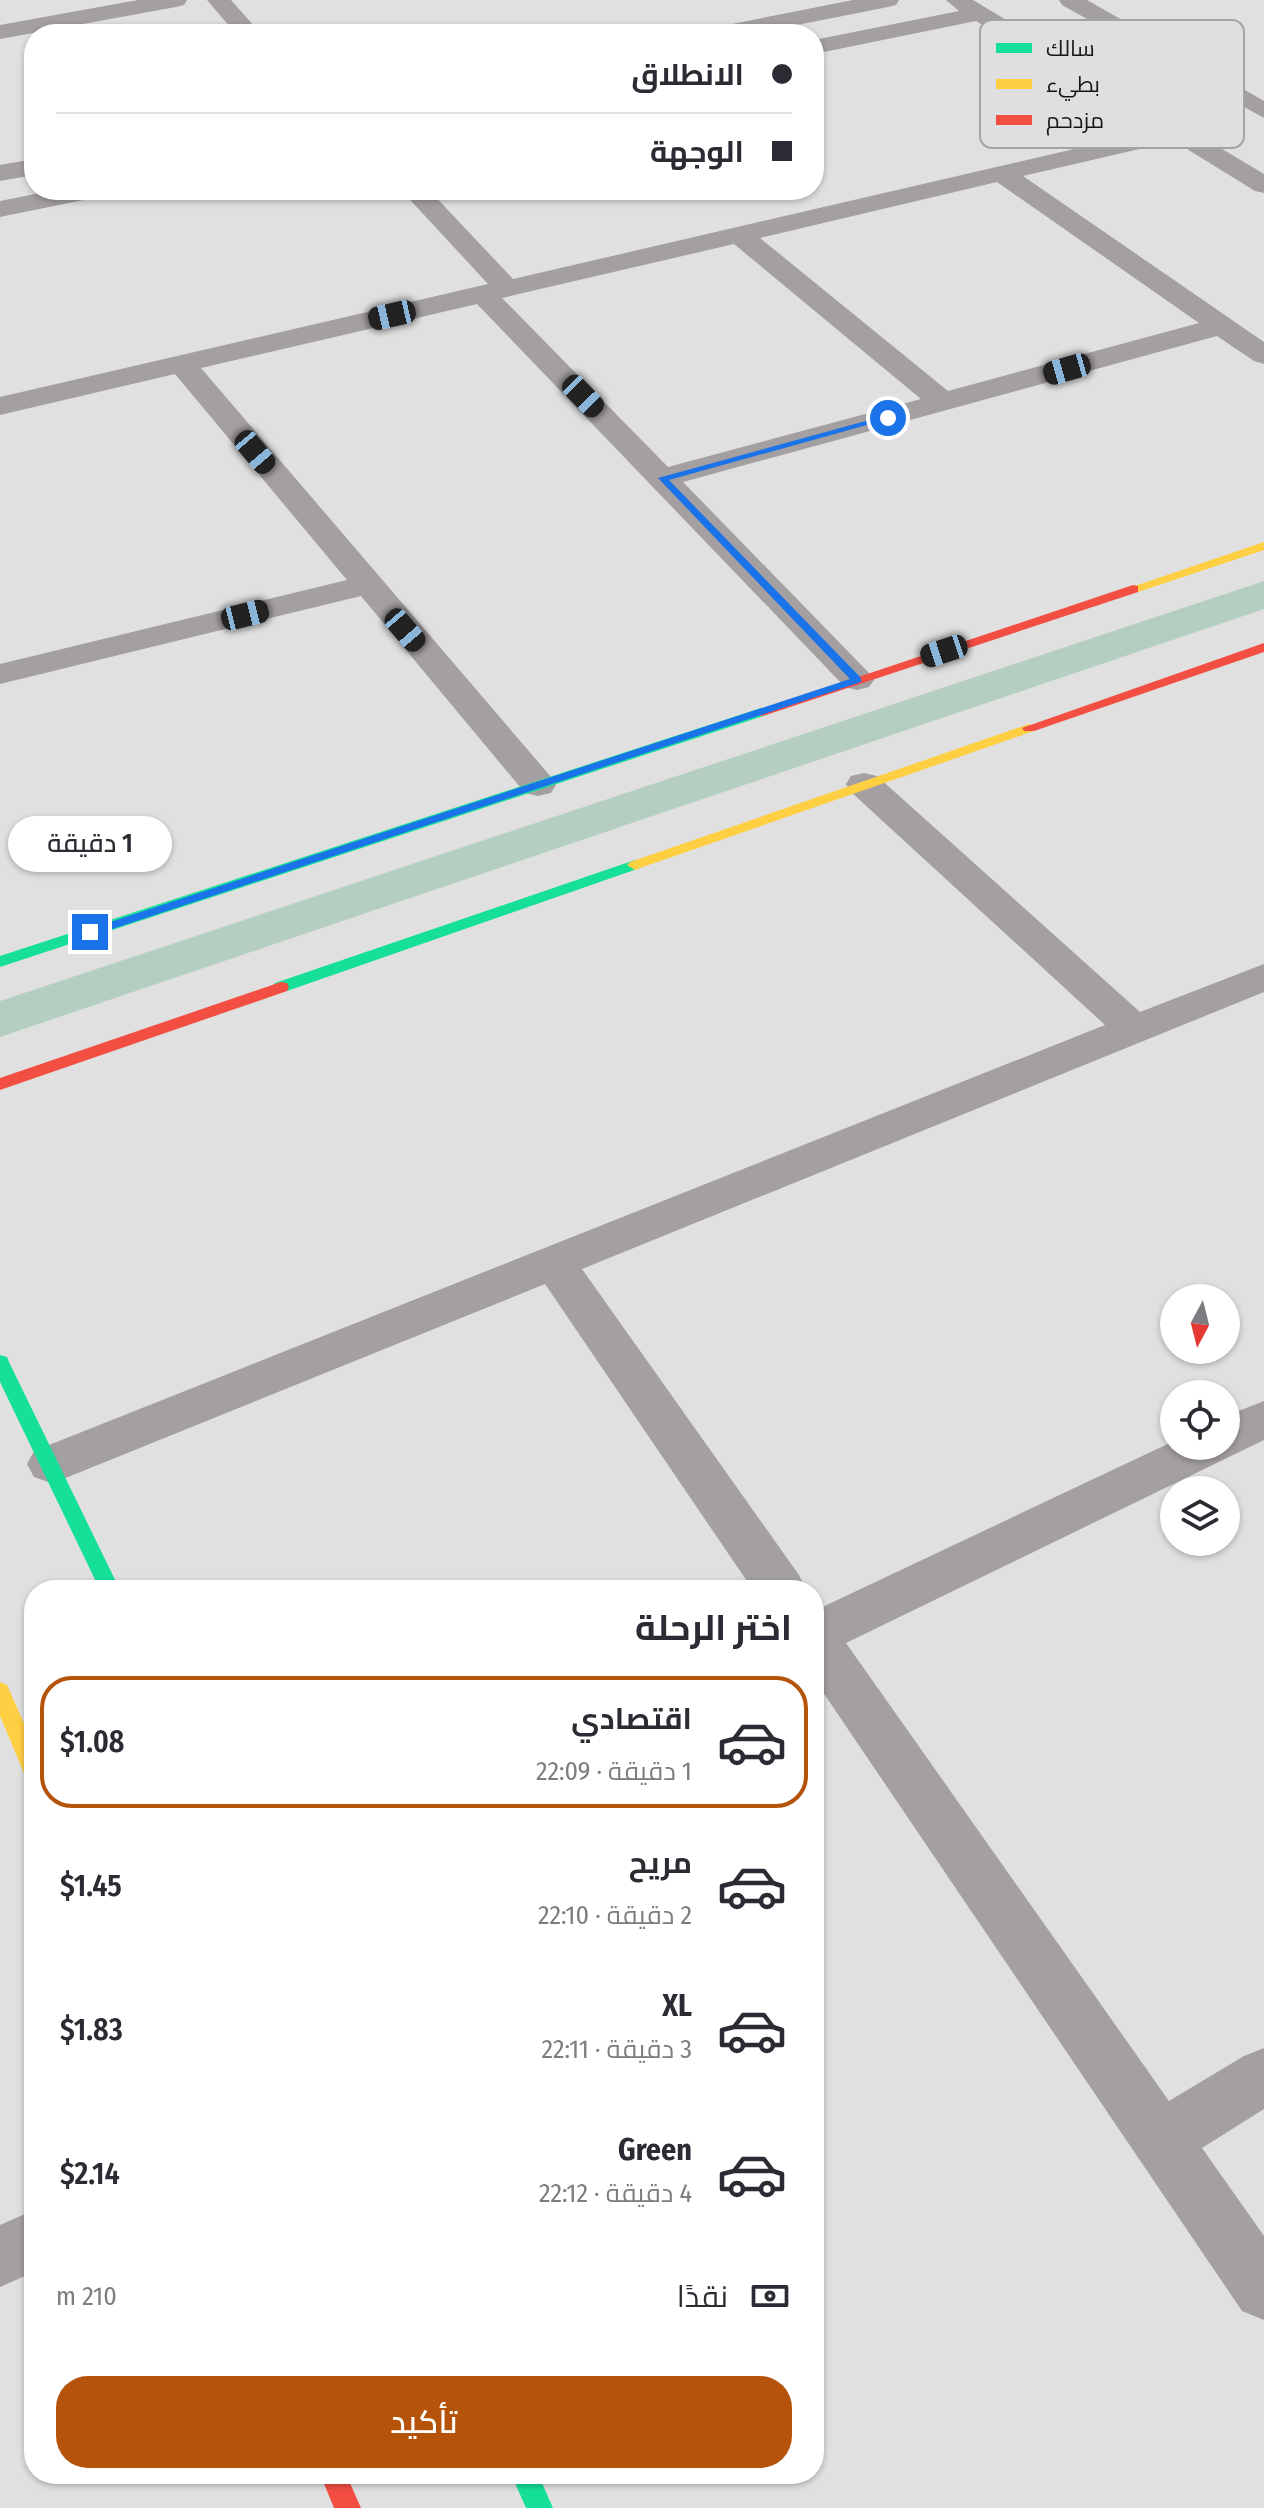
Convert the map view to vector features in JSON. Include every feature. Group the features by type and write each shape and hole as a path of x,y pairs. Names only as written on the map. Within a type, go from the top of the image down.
{"main road":[{"path":"0,962 1264,546"},
{"path":"0,1084 1264,647"},
{"path":"0,1362 105,1580"},
{"path":"0,1691 24,1747"},
{"path":"337,2484 348,2508"},
{"path":"529,2484 540,2508"}],"street":[{"path":"38,24 139,3 176,0"},
{"path":"218,0 240,24"},
{"path":"767,24 888,0"},
{"path":"957,0 988,20"},
{"path":"1070,0 1105,20"},
{"path":"824,45 978,14"},
{"path":"0,32 24,27"},
{"path":"1244,100 1264,111"},
{"path":"0,406 1113,148"},
{"path":"1202,148 1264,185"},
{"path":"0,173 24,169"},
{"path":"1002,174 1264,355"},
{"path":"0,209 45,200"},
{"path":"422,200 495,291 663,478 857,680"},
{"path":"740,235 944,403"},
{"path":"663,478 1220,326"},
{"path":"181,363 538,785"},
{"path":"0,674 367,585"},
{"path":"864,784 1134,1029"},
{"path":"51,1464 1264,977"},
{"path":"554,1262 774,1580"},
{"path":"1240,1430 1264,1419"},
{"path":"824,1632 1179,1460"},
{"path":"824,1652 1264,2289"},
{"path":"1160,2140 1264,2076"},
{"path":"0,2257 24,2245"}],"green space":[{"path":"1264,581 1264,609 0,1037 0,1001"}],"traffic: fast":[{"path":"0,962 761,712"},
{"path":"281,987 635,865"},
{"path":"0,1362 105,1580"},
{"path":"529,2484 540,2508"}],"traffic: slow":[{"path":"1133,589 1264,546"},
{"path":"635,865 1029,728"},
{"path":"0,1691 24,1747"}],"traffic: jam":[{"path":"761,712 1133,589"},
{"path":"1029,728 1264,647"},
{"path":"0,1084 281,987"},
{"path":"337,2484 348,2508"}],"route":[{"path":"90,932 857,680 663,478 888,418"}]}
